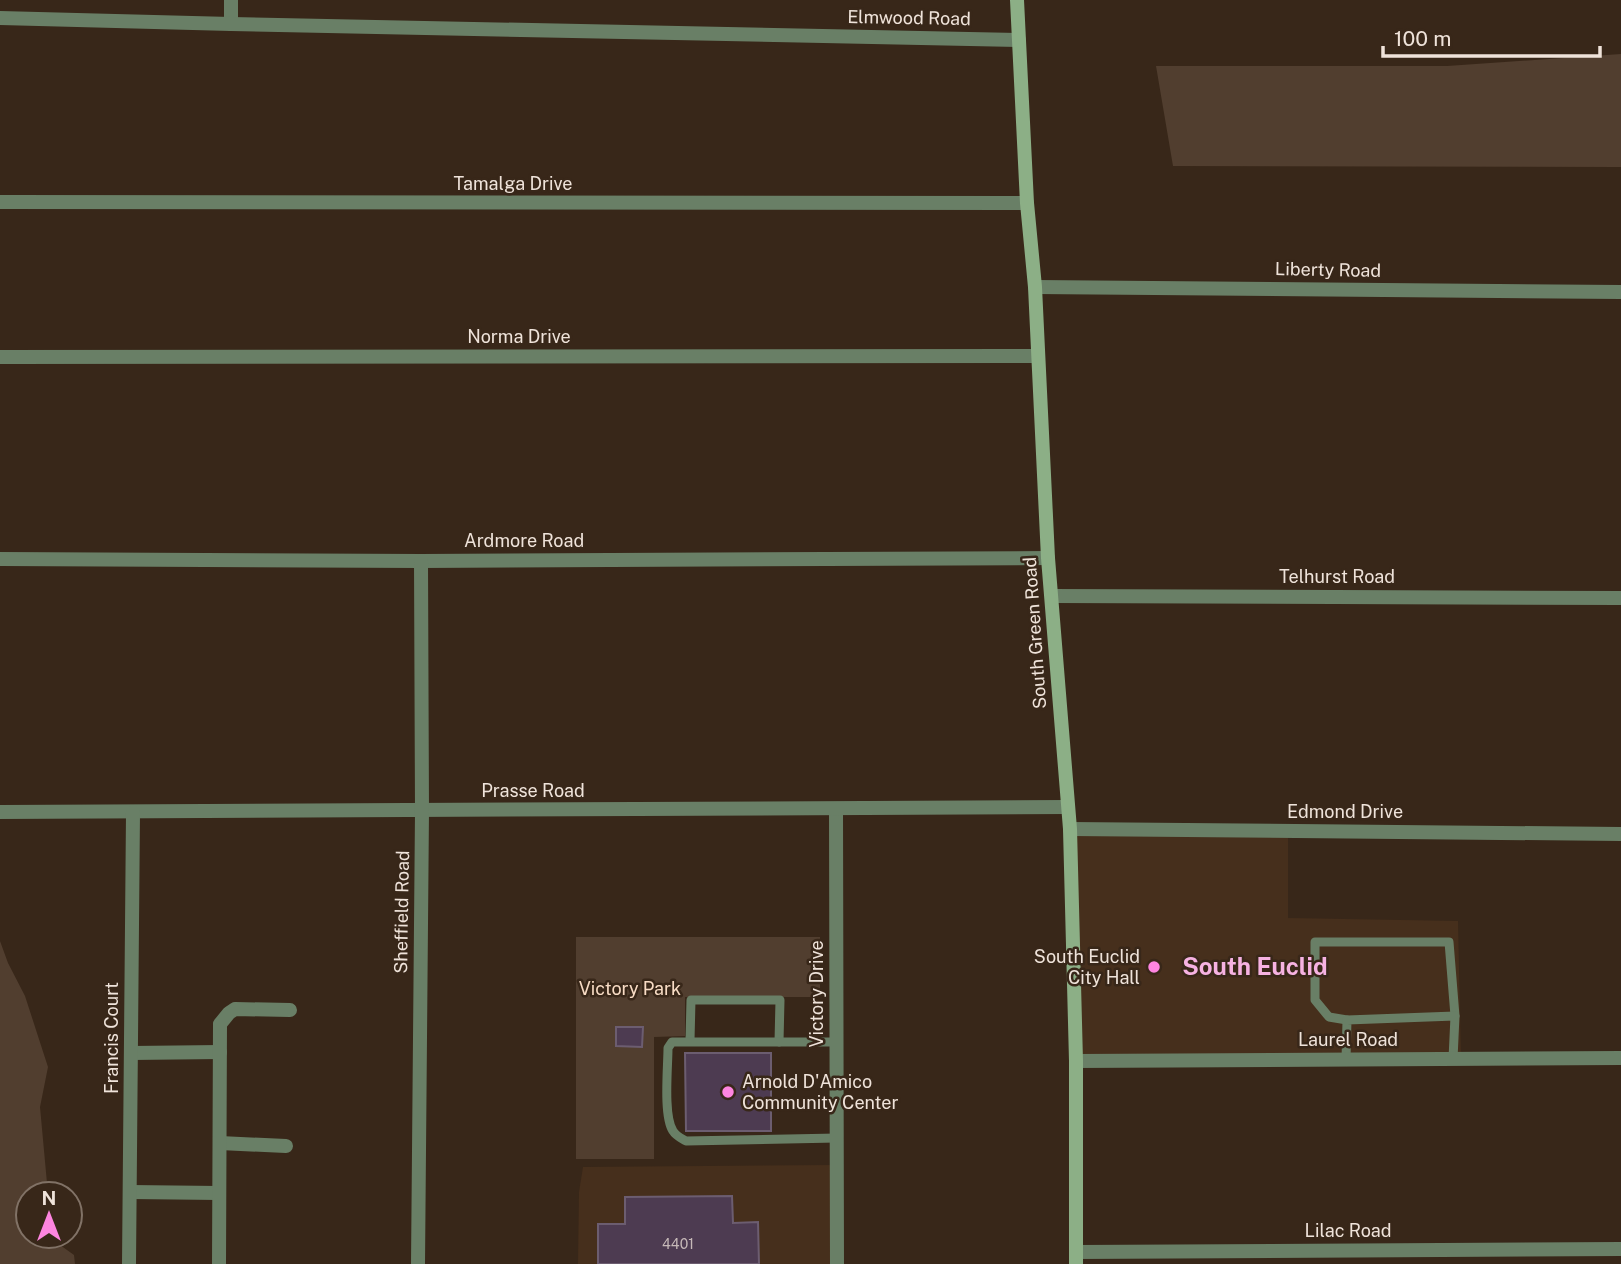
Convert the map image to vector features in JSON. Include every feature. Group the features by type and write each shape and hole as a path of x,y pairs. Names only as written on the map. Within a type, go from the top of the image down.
{"main road":[{"name":"South Green Road","path":"1017,0 1048,558 1070,829 1076,1061 1076,1258"}],"street":[{"path":"231,0 231,24"},
{"name":"Elmwood Road","path":"0,18 1019,40"},
{"name":"Tamalga Drive","path":"0,202 1027,203"},
{"name":"Liberty Road","path":"1035,287 1621,292"},
{"name":"Norma Drive","path":"0,357 1038,356"},
{"name":"Ardmore Road","path":"0,559 421,561 1048,558"},
{"name":"Sheffield Road","path":"418,1264 421,561"},
{"name":"Telhurst Road","path":"1052,596 1621,598"},
{"name":"Prasse Road","path":"0,812 1067,807"},
{"name":"Victory Drive","path":"836,808 837,1264"},
{"name":"Francis Court","path":"129,1264 132,813"},
{"name":"Edmond Drive","path":"1070,829 1621,834"},
{"path":"219,1264 220,1024 235,1009 290,1010"},
{"path":"131,1053 220,1052"},
{"name":"Laurel Road","path":"1076,1061 1621,1058"},
{"path":"220,1143 286,1146"},
{"path":"130,1192 219,1193"},
{"name":"Lilac Road","path":"1076,1258 1621,1249"}],"lane":[{"path":"1453,1059 1455,1016 1449,942 1315,942 1315,1000 1329,1017 1347,1020 1455,1016"},
{"path":"690,1041 691,1000 780,1000 779,1042"},
{"path":"1346,1060 1347,1020"},
{"path":"836,1042 672,1042 668,1048 667,1115 675,1134 686,1141 837,1139"}],"shaded area":[{"path":"1070,829 1288,831 1288,918 1458,921 1461,1059 1076,1061"},
{"path":"837,1165 837,1264 578,1264 579,1192 583,1167"}],"green space":[{"path":"1621,54 1621,167 1173,166 1156,66 1447,66"},
{"name":"Victory Park","path":"576,937 820,937 820,997 685,997 685,1036 654,1037 654,1159 576,1159"},
{"path":"0,941 25,996 48,1067 40,1107 47,1180 14,1180 14,1250 67,1250 74,1255 75,1264 0,1264"}],"building":[{"path":"616,1027 643,1027 642,1047 616,1046"},
{"name":"Arnold D'Amico Community Center","path":"685,1053 771,1053 771,1131 686,1131"},
{"path":"732,1196 733,1223 758,1222 759,1264 598,1264 598,1224 625,1224 625,1197"}],"place":[{"name":"South Euclid City Hall","path":"1154,967"},
{"name":"Arnold D'Amico Community Center","path":"728,1092"}],"district":[{"name":"South Euclid","path":"1255,967"}]}
